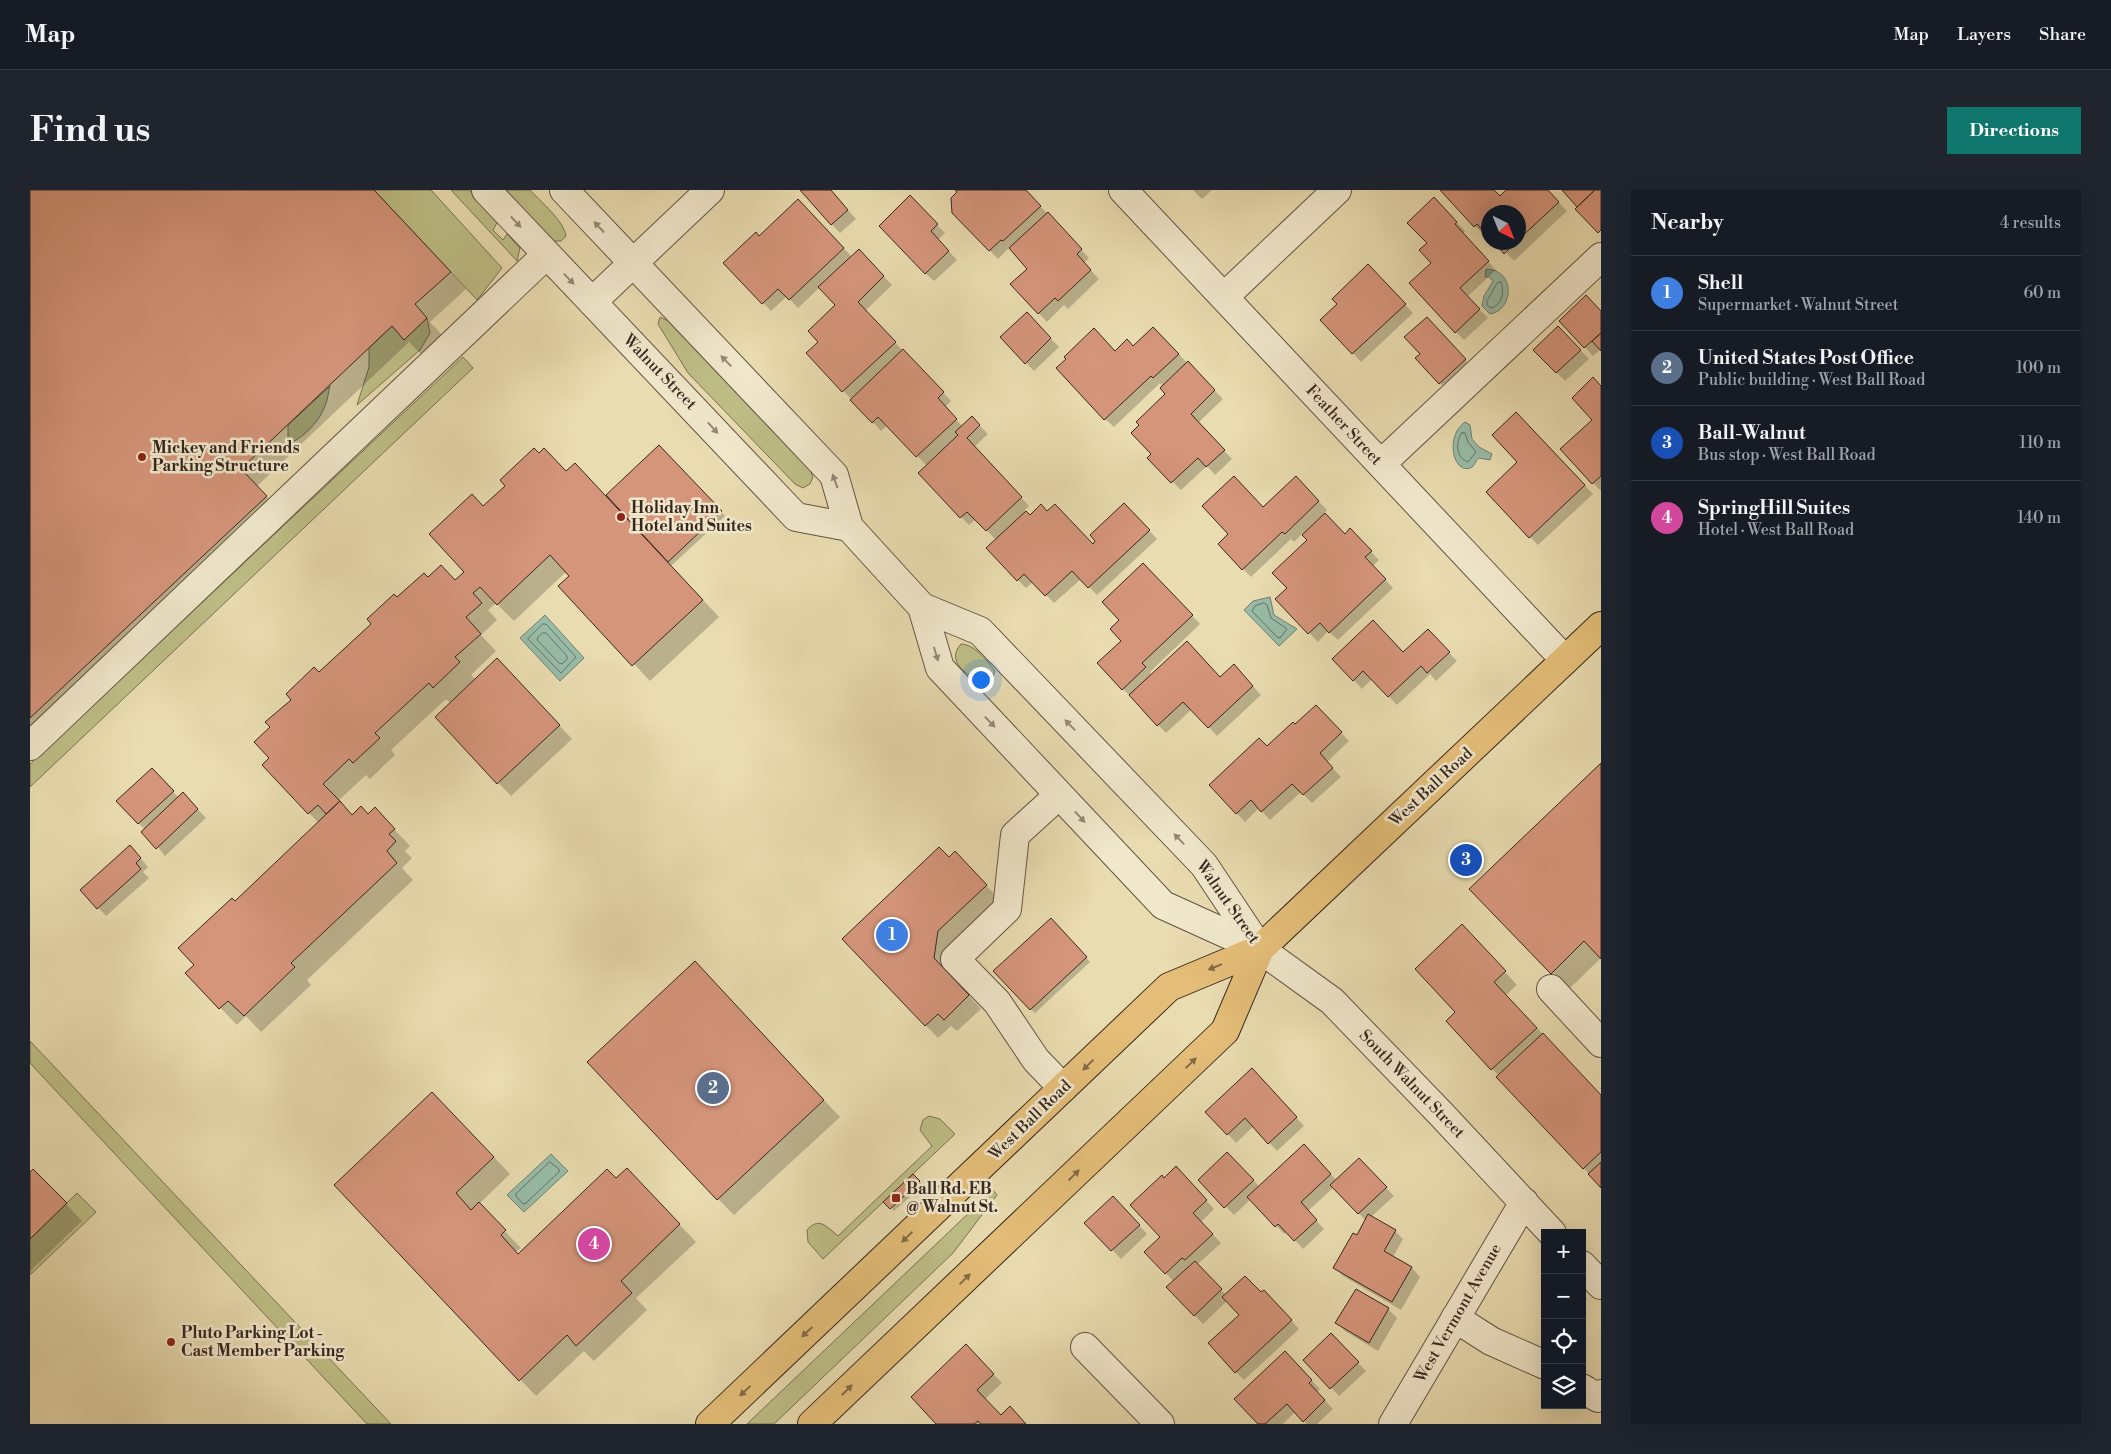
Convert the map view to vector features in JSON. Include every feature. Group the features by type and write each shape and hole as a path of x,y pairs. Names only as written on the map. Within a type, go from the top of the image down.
{"main road":[{"name":"West Ball Road","path":"710,1424 1169,987 1260,949 1601,626"},
{"name":"West Ball Road","path":"812,1424 1225,1031 1260,949"}],"street":[{"name":"Walnut Street","path":"486,190 796,516 848,527"},
{"name":"Walnut Street","path":"564,190 834,474 848,527 922,607 980,630 1204,865 1260,949"},
{"path":"592,302 710,190"},
{"name":"Feather Street","path":"1123,190 1565,660"},
{"path":"1224,297 1337,190"},
{"path":"30,746 546,255"},
{"path":"1381,464 1601,256"},
{"name":"Walnut Street","path":"922,607 940,668 1163,905 1260,949"},
{"path":"1059,795 1015,835 1007,909 955,959 996,1002 1036,1060 1063,1088"},
{"name":"South Walnut Street","path":"1260,949 1332,1001 1548,1229"},
{"path":"1551,989 1601,1043"},
{"name":"West Vermont Avenue","path":"1393,1424 1524,1202"},
{"path":"1586,1268 1601,1285"},
{"path":"1455,1318 1490,1341 1543,1364"},
{"path":"1085,1347 1160,1424"},
{"path":"1586,1390 1598,1398 1601,1394"}],"green space":[{"path":"374,190 431,190 502,268 477,300"},
{"path":"451,190 469,190 498,221 493,230 503,240 507,234 520,248 517,261"},
{"path":"506,190 530,190 561,224 566,236 561,241 553,241"},
{"path":"660,317 668,321 810,470 813,477 810,484 803,488 795,484 688,373 658,324"},
{"path":"427,318 430,333 420,350 357,405 369,367 369,348 392,326 404,339"},
{"path":"463,357 473,368 30,787 30,764"},
{"path":"330,386 326,404 320,417 311,428 290,443 288,440 288,425"},
{"path":"961,644 976,650 995,671 989,686 975,679 958,664 956,651"},
{"path":"30,1041 391,1424 367,1424 30,1063"},
{"path":"929,1116 940,1119 955,1134 823,1259 808,1242 807,1230 819,1223 827,1226 838,1236 932,1146 920,1130 923,1120"},
{"path":"993,1190 997,1195 953,1253 774,1424 747,1424"},
{"path":"77,1193 96,1212 30,1275 30,1239"}],"water":[{"path":"1486,269 1496,271 1503,276 1507,283 1508,291 1507,299 1503,306 1498,311 1490,314 1482,306 1484,296 1493,281 1489,277 1485,277"},
{"path":"1465,422 1470,425 1472,439 1479,447 1492,454 1490,460 1479,458 1472,467 1466,469 1457,461 1453,446 1454,437 1458,429"},
{"path":"1270,597 1274,615 1297,629 1279,646 1244,610 1253,601"},
{"path":"545,615 584,658 560,681 520,638"},
{"path":"551,1154 568,1171 524,1212 507,1195"}],"building":[{"name":"Mickey and Friends Parking Structure","path":"30,190 374,190 451,272 415,304 427,318 404,340 392,326 241,469 267,496 30,718"},
{"path":"800,190 831,190 848,210 831,225"},
{"path":"955,190 1026,190 1041,206 1003,241 1001,240 989,251 952,213 951,198 957,192"},
{"path":"1440,190 1494,190 1500,196 1506,190 1548,190 1559,202 1526,233 1526,205 1481,205 1481,229 1477,224 1474,227"},
{"path":"1562,190 1595,190 1577,207"},
{"path":"1595,190 1601,190 1601,230 1598,233 1575,209"},
{"path":"910,195 938,224 931,231 949,251 925,274 879,226"},
{"path":"1434,197 1457,222 1455,224 1489,261 1460,288 1480,309 1455,333 1409,283 1431,263 1419,250 1427,243 1407,223"},
{"path":"798,199 844,248 789,300 778,289 762,304 723,263 756,232 759,236"},
{"path":"1048,212 1082,249 1077,254 1091,270 1058,301 1055,298 1038,314 1010,284 1027,269 1009,248"},
{"path":"859,249 884,276 858,302 896,342 842,392 806,353 818,342 808,331 835,305 818,287"},
{"path":"1368,264 1406,304 1352,354 1320,320 1337,304 1332,299"},
{"path":"1586,295 1601,311 1601,333 1584,348 1559,321"},
{"path":"1027,312 1051,338 1025,364 1000,337"},
{"path":"1427,317 1466,359 1439,384 1415,358 1420,354 1404,337"},
{"path":"1558,326 1581,350 1556,373 1533,350"},
{"path":"1153,327 1179,354 1153,378 1151,376 1104,420 1056,368 1066,359 1064,357 1094,328 1115,351 1127,339 1133,346"},
{"path":"1601,333 1601,351 1592,341"},
{"path":"903,349 944,392 938,398 957,419 916,457 878,417 872,423 850,400"},
{"path":"1188,361 1215,390 1191,414 1225,450 1206,467 1198,458 1171,483 1147,458 1151,454 1131,433 1139,425 1136,422 1165,394 1160,388"},
{"path":"1593,377 1601,386 1601,476 1592,484 1560,449 1592,420 1572,398"},
{"path":"1516,412 1585,485 1529,538 1486,492 1517,462 1492,435"},
{"path":"972,416 980,425 967,438 1022,497 986,531 967,512 960,518 918,473 958,435 955,432"},
{"path":"659,445 722,511 668,562 606,495"},
{"path":"534,448 539,453 544,448 566,471 575,463 703,600 632,666 558,586 569,576 550,555 497,605 480,587 473,593 482,603 466,617 481,634 455,657 460,662 433,688 429,683 375,733 380,738 353,763 349,759 323,784 340,801 326,814 318,805 308,814 262,765 269,758 254,742 270,727 265,722 291,700 286,694 314,667 319,672 371,624 367,619 394,594 397,597 424,573 428,577 441,565 455,580 464,572 429,534 472,494 483,506 505,486 500,480"},
{"path":"1234,476 1263,507 1296,476 1319,501 1285,534 1282,532 1242,570 1218,544 1228,534 1202,506"},
{"path":"1124,503 1150,530 1088,588 1072,571 1045,596 1024,574 1017,581 986,548 1026,511 1030,515 1041,504 1047,511 1055,504 1093,544 1095,541 1090,535"},
{"path":"1325,513 1345,534 1350,528 1372,551 1365,557 1386,579 1329,633 1320,623 1308,634 1275,599 1287,588 1272,573 1307,540 1302,535"},
{"path":"1143,563 1193,615 1142,663 1146,667 1122,690 1097,663 1121,641 1110,629 1119,620 1102,602"},
{"path":"1373,620 1403,652 1428,629 1450,652 1427,673 1421,666 1388,697 1363,671 1353,681 1332,659"},
{"path":"1187,641 1220,677 1234,664 1253,686 1208,728 1183,702 1157,726 1129,695"},
{"path":"497,658 560,725 497,784 435,717"},
{"path":"1316,705 1342,732 1320,753 1333,768 1303,795 1292,784 1261,812 1251,800 1236,814 1209,785 1259,738 1267,746 1293,722 1295,724"},
{"path":"1601,763 1601,959 1584,941 1551,974 1469,889"},
{"path":"152,768 174,791 138,824 116,801"},
{"path":"183,792 198,809 156,849 141,832"},
{"path":"340,801 352,815 361,806 368,814 375,807 395,829 389,834 396,841 387,851 397,863 291,963 295,967 244,1016 228,1001 219,1009 185,973 194,965 178,948 232,898 235,901"},
{"path":"130,845 141,858 136,863 141,869 97,909 80,890"},
{"path":"939,847 949,857 955,851 987,885 938,931 934,958 969,995 944,1020 938,1014 925,1026 842,939"},
{"path":"1051,918 1087,957 1030,1010 993,971"},
{"path":"1462,924 1506,971 1494,982 1537,1028 1491,1070 1446,1021 1455,1012 1415,969"},
{"path":"695,961 824,1100 717,1200 587,1062"},
{"path":"1543,1033 1601,1095 1601,1152 1583,1169 1496,1077"},
{"path":"1252,1068 1297,1117 1268,1144 1245,1118 1227,1135 1205,1112"},
{"path":"432,1092 494,1157 456,1193 471,1210 479,1202 506,1230 501,1235 518,1254 607,1169 616,1178 627,1168 680,1224 621,1281 632,1293 576,1346 567,1335 519,1381 334,1185"},
{"path":"1304,1144 1331,1174 1301,1202 1317,1220 1294,1241 1278,1224 1275,1227 1247,1197"},
{"path":"1227,1152 1254,1180 1224,1208 1198,1180"},
{"path":"1359,1158 1387,1187 1358,1214 1330,1185"},
{"path":"1601,1162 1601,1188 1588,1174"},
{"path":"1176,1166 1207,1200 1193,1213 1213,1234 1185,1260 1182,1258 1165,1274 1144,1252 1160,1237 1130,1205 1162,1175 1164,1178"},
{"path":"33,1169 67,1203 30,1239 30,1172"},
{"path":"913,1174 920,1181 890,1209 883,1202"},
{"path":"1113,1196 1140,1225 1111,1251 1084,1223"},
{"path":"1368,1214 1396,1230 1384,1251 1412,1267 1392,1302 1333,1268 1353,1233 1357,1235"},
{"path":"1195,1261 1222,1289 1194,1316 1166,1287"},
{"path":"1245,1276 1261,1292 1264,1290 1292,1320 1235,1373 1208,1343 1239,1315 1222,1297"},
{"path":"1356,1289 1389,1308 1369,1343 1335,1323"},
{"path":"1331,1333 1359,1362 1330,1389 1303,1360"},
{"path":"966,1344 994,1374 977,1390 1001,1415 1010,1406 1026,1424 981,1424 978,1421 974,1424 936,1424 911,1397"},
{"path":"1285,1351 1312,1380 1309,1383 1325,1400 1303,1422 1287,1404 1265,1424 1258,1424 1234,1399"}],"place":[{"name":"Mickey and Friends Parking Structure","path":"142,457"},
{"name":"Holiday Inn Hotel and Suites","path":"621,517"},
{"name":"Ball-Walnut","path":"1466,860"},
{"name":"Shell","path":"892,935"},
{"name":"United States Post Office","path":"713,1088"},
{"name":"Ball Rd. EB @ Walnut St.","path":"896,1198"},
{"name":"SpringHill Suites","path":"594,1244"},
{"name":"Pluto Parking Lot - Cast Member Parking","path":"171,1342"}]}
